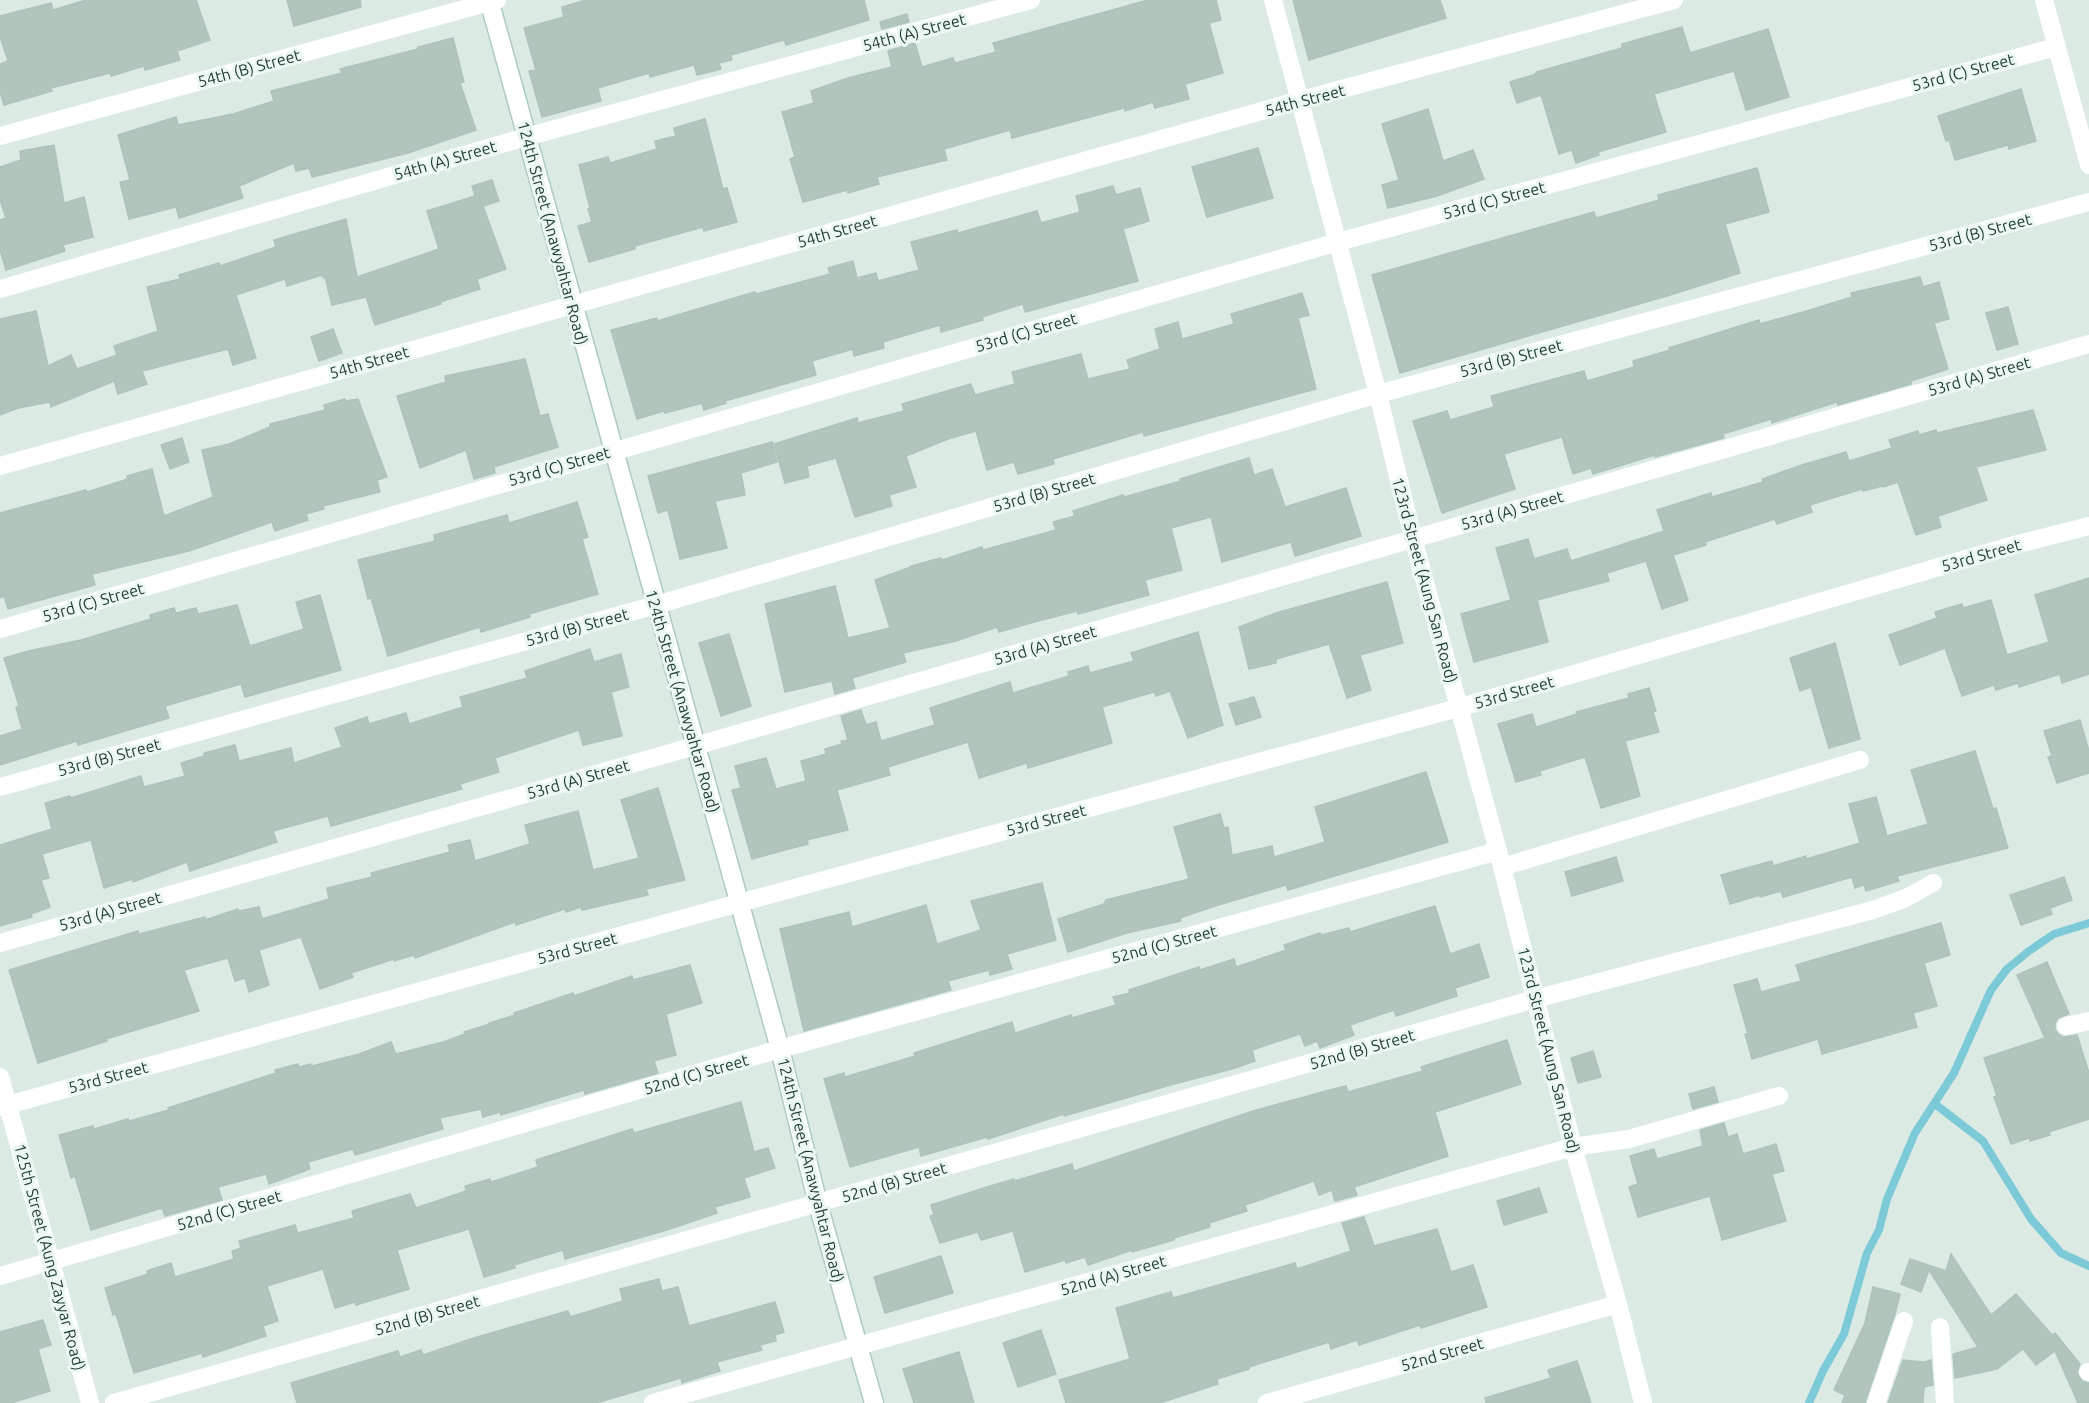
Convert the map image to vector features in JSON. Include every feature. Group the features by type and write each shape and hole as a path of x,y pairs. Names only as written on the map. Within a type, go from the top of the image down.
{"street":[{"name":"54th (A) Street","path":"0,289 526,137 1031,0"},
{"name":"123rd Street (Aung San Road)","path":"1273,0 1378,394 1413,538 1500,859 1573,1147 1618,1304 1643,1403"},
{"name":"54th Street","path":"0,466 1301,100 1674,0"},
{"path":"2044,0 2089,165"},
{"name":"124th Street (Anawyahtar Road)","path":"492,1 526,137 780,1050 818,1204 874,1403"},
{"name":"54th (B) Street","path":"0,136 492,1"},
{"name":"53rd (C) Street","path":"0,629 1338,242 2056,47"},
{"name":"53rd (B) Street","path":"0,787 656,605 1378,394 2089,202"},
{"name":"53rd (A) Street","path":"0,943 695,746 2089,344"},
{"name":"53rd Street","path":"4,1106 1458,708 2002,549 2089,526"},
{"name":"52nd (C) Street","path":"0,1276 780,1050 1500,859 1860,760"},
{"name":"52nd (B) Street","path":"114,1403 1535,999 1873,910 1906,898 1933,883"},
{"path":"2066,1026 2089,1021"},
{"name":"125th Street (Aung Zayyar Road)","path":"0,1077 4,1106 51,1261 90,1403"},
{"name":"52nd (A) Street","path":"653,1403 1573,1147 1629,1139 1779,1096"},
{"name":"52nd Street","path":"1267,1403 1618,1304"},
{"path":"1876,1403 1904,1321"},
{"path":"1940,1327 1945,1403"}],"building":[{"path":"86,0 196,0 210,40 177,51 180,60 145,70 144,66 111,76 110,73 51,88 52,91 4,105 0,91 0,64 8,61 0,36 0,16 51,3 53,10"},
{"path":"287,0 360,0 361,7 294,26"},
{"path":"586,0 864,0 869,20 786,45 784,40 731,55 732,60 719,63 721,69 697,75 694,65 650,77 649,73 598,88 601,101 542,117 529,71 536,70 524,28 564,17 562,7"},
{"path":"1148,0 1216,0 1221,20 1209,23 1223,73 1185,84 1189,99 1155,108 1153,102 1125,111 1124,108 1012,138 1010,130 944,149 947,160 877,177 879,184 803,202 790,159 795,157 782,112 814,103 811,91 848,78 892,67 888,51 915,43 922,67 953,58 955,63 996,52 993,43"},
{"path":"1293,0 1440,0 1446,18 1309,60"},
{"path":"907,14 909,22 882,29 880,22"},
{"path":"1682,27 1690,53 1768,29 1789,97 1746,110 1734,71 1654,94 1666,132 1598,152 1599,155 1576,163 1572,150 1559,154 1541,95 1517,103 1510,82 1536,74 1536,72 1622,48 1622,44"},
{"path":"453,38 464,82 460,83 476,130 408,153 312,177 309,168 296,171 294,163 239,186 243,198 179,218 176,207 129,219 120,182 130,180 118,135 176,117 178,125 233,114 274,101 271,91 342,73 340,69"},
{"path":"2021,89 2036,141 2009,149 2008,145 1955,160 1938,116"},
{"path":"1428,109 1443,161 1473,150 1484,179 1437,196 1388,208 1382,185 1399,180 1382,124"},
{"path":"705,119 723,189 727,188 737,222 704,231 703,227 589,262 578,226 592,222 579,165 608,157 610,163 657,149 655,141 676,136 674,128"},
{"path":"54,145 64,203 84,197 93,237 63,245 65,251 6,270 0,250 0,220 6,218 0,200 0,167 21,160 20,151"},
{"path":"1258,148 1273,198 1207,217 1192,167"},
{"path":"1757,168 1769,212 1725,224 1740,273 1400,373 1372,275 1594,212 1596,218 1659,200 1658,195"},
{"path":"492,180 499,201 483,206 506,269 477,279 480,289 375,325 366,297 332,305 325,277 323,278 322,275 287,286 285,279 236,295 256,358 233,365 228,349 142,371 147,384 118,394 114,381 51,407 50,402 18,408 0,415 0,319 36,311 48,366 71,355 77,369 117,355 114,346 158,331 147,287 180,279 179,275 219,263 220,266 276,247 274,240 346,219 357,277 439,249 427,211 475,196 472,186"},
{"path":"1113,186 1116,195 1140,188 1149,221 1123,229 1138,281 1025,312 1023,304 982,317 983,320 941,332 940,325 883,342 884,348 854,356 853,349 812,361 816,375 725,401 726,403 704,410 702,403 637,419 611,330 657,318 657,321 755,292 756,294 830,274 828,268 853,261 857,278 876,273 878,281 919,270 911,242 957,230 958,233 1037,211 1041,223 1080,212 1076,196"},
{"path":"1920,277 1923,287 1939,282 1949,319 1934,323 1948,369 1911,381 1911,384 1838,405 1837,402 1772,423 1771,419 1723,434 1724,438 1655,457 1655,455 1593,474 1591,468 1573,474 1562,437 1504,454 1515,489 1442,513 1413,421 1447,411 1450,420 1494,407 1491,396 1584,371 1587,381 1634,367 1633,361 1670,350 1669,348 1759,320 1760,324 1810,310 1852,297 1851,293"},
{"path":"1302,293 1309,315 1298,318 1316,389 1144,436 1143,432 1053,459 1054,464 1018,474 1014,462 987,470 976,431 948,439 906,456 916,487 889,495 892,506 855,517 836,458 807,466 809,477 785,483 774,444 857,418 858,423 904,411 902,404 971,384 975,395 1015,384 1012,372 1081,354 1088,379 1130,369 1127,360 1160,349 1155,329 1178,322 1182,339 1234,324 1231,314"},
{"path":"2008,307 2018,344 1997,350 1986,313"},
{"path":"333,329 342,353 319,361 311,337"},
{"path":"525,359 540,416 548,414 558,447 494,467 495,473 474,479 466,450 420,468 397,396 446,382 445,376"},
{"path":"345,399 345,401 358,399 387,477 377,480 380,492 323,506 324,509 306,514 308,520 275,531 272,522 189,551 92,574 95,585 8,609 4,596 0,598 0,513 86,490 87,492 152,469 164,516 213,497 202,450 229,444 270,427 270,424 325,410 324,405"},
{"path":"2033,410 2046,450 1976,467 1987,500 1938,516 1941,527 1916,535 1898,482 1863,491 1862,489 1810,505 1812,512 1777,524 1775,519 1673,555 1688,600 1662,609 1646,561 1607,573 1609,581 1537,600 1548,642 1474,662 1461,614 1511,600 1496,548 1528,539 1534,559 1567,549 1571,561 1664,531 1657,510 1711,493 1712,497 1763,482 1762,479 1846,452 1849,461 1892,448 1889,440 1918,431 1919,435 1936,430 1937,433"},
{"path":"182,438 189,462 170,469 161,445"},
{"path":"772,442 777,462 741,473 745,495 715,501 727,548 680,559 668,510 658,513 648,476"},
{"path":"1249,458 1254,475 1272,469 1285,507 1346,488 1361,536 1295,556 1291,542 1222,562 1211,517 1171,528 1182,570 1145,580 1149,595 999,632 997,627 956,641 903,653 906,662 852,678 855,688 835,694 832,681 785,692 765,604 835,586 848,638 890,628 875,580 911,566 941,558 942,560 982,547 983,550 1056,530 1053,522 1075,516 1073,511 1123,495 1124,497 1181,481 1180,479"},
{"path":"577,502 588,537 582,539 598,594 529,614 530,617 481,632 480,627 388,656 371,598 368,599 358,560 435,541 434,535 507,515 509,523"},
{"path":"2089,578 2089,674 2062,683 2060,674 2019,687 2018,683 1996,690 1994,685 1962,696 1945,648 1900,665 1889,635 1937,618 1935,612 1962,604 1963,608 1991,600 2007,655 2049,642 2035,595"},
{"path":"1387,582 1403,643 1360,655 1371,690 1347,698 1329,644 1276,659 1276,663 1249,669 1239,627 1276,613"},
{"path":"320,595 341,670 245,697 241,684 165,706 169,718 78,745 77,741 0,765 0,736 22,729 16,707 19,706 4,658 81,640 151,619 150,615 174,608 176,613 196,608 198,614 237,605 250,646 304,629 296,602"},
{"path":"1198,632 1223,725 1188,738 1170,691 1156,696 1154,692 1102,707 1112,743 1028,768 1027,763 979,778 968,742 888,767 890,775 837,790 848,830 807,840 808,844 752,859 732,790 741,788 735,766 766,758 776,789 806,781 801,761 826,754 825,749 848,740 841,716 861,710 866,725 876,722 881,741 935,725 930,708 1010,682 1013,693 1069,676 1068,672 1088,666 1090,673 1134,661 1131,653"},
{"path":"729,634 751,706 721,716 699,643"},
{"path":"1835,643 1860,739 1829,748 1811,687 1800,691 1790,658"},
{"path":"590,649 594,662 621,654 629,687 611,692 622,736 583,745 579,730 495,758 499,772 460,784 462,789 331,826 328,816 273,831 277,842 190,871 187,862 133,882 133,879 104,888 91,840 42,854 49,878 41,880 50,907 31,914 32,917 0,926 0,845 52,829 45,803 70,796 71,798 141,776 144,787 185,776 181,763 204,756 204,753 235,745 239,761 291,748 294,763 342,747 335,728 367,717 369,724 406,713 409,724 463,707 460,697 527,678 525,671"},
{"path":"1649,688 1659,732 1625,741 1640,796 1601,808 1585,757 1540,771 1541,775 1516,782 1498,724 1532,714 1536,727 1577,714 1576,712 1629,698 1628,694"},
{"path":"1254,697 1261,717 1236,725 1229,704"},
{"path":"2080,720 2089,751 2089,773 2057,783 2048,757 2052,756 2044,731"},
{"path":"1975,751 2008,848 1897,876 1899,881 1866,891 1864,885 1855,888 1852,877 1783,897 1781,891 1730,904 1721,875 1772,861 1773,866 1806,856 1806,859 1860,843 1849,804 1876,797 1887,836 1928,824 1911,770"},
{"path":"1426,772 1448,842 1288,890 1286,885 1180,918 1181,921 1127,933 1068,952 1058,919 1104,904 1106,900 1189,879 1174,827 1220,814 1224,828 1228,827 1232,855 1272,846 1274,857 1325,842 1315,807"},
{"path":"658,788 685,880 646,889 648,895 582,910 581,907 566,912 565,909 516,925 515,922 415,958 414,955 394,961 394,959 351,973 353,977 320,989 301,937 259,950 269,985 249,992 245,978 235,981 228,958 184,970 199,1011 106,1039 107,1041 38,1063 9,970 138,931 139,934 205,917 205,920 238,909 239,911 259,907 262,919 329,899 327,888 372,877 371,873 450,852 448,845 470,840 475,861 530,844 525,825 578,811 593,870 639,858 621,800"},
{"path":"1616,857 1623,881 1572,896 1565,872"},
{"path":"2064,877 2072,900 2050,908 2052,914 2021,925 2010,895"},
{"path":"1042,883 1056,940 1007,954 1012,969 990,975 989,970 948,981 951,990 804,1031 780,929 849,912 852,927 926,905 937,944 981,930 971,901"},
{"path":"1435,906 1450,954 1479,944 1489,977 1455,988 1457,996 1396,1016 1394,1010 1350,1025 1354,1035 1320,1048 1317,1041 1305,1046 1300,1034 1252,1050 1255,1061 1232,1069 1064,1116 1064,1114 988,1139 987,1137 921,1156 919,1147 850,1167 824,1079 844,1073 845,1077 915,1056 914,1053 1012,1022 1015,1033 1071,1015 1072,1018 1116,1005 1113,997 1130,993 1129,990 1199,967 1200,970 1234,959 1236,967 1286,950 1284,945 1320,933 1321,935 1349,928 1350,932"},
{"path":"1941,923 1950,955 1924,963 1937,1006 1913,1013 1917,1027 1822,1054 1818,1039 1752,1059 1745,1034 1748,1034 1734,985 1757,979 1761,992 1801,981 1796,965"},
{"path":"2047,962 2069,1014 2058,1018 2055,1029 2063,1037 2077,1035 2089,1073 2089,1119 2049,1132 2050,1135 2011,1144 1994,1097 1997,1096 1984,1058 2045,1038 2017,975"},
{"path":"690,965 702,1003 666,1014 676,1055 654,1061 658,1073 585,1094 584,1090 501,1115 500,1112 483,1117 481,1109 440,1118 443,1129 355,1155 353,1149 308,1162 310,1169 269,1184 266,1174 218,1187 222,1200 165,1216 162,1208 91,1230 75,1176 71,1178 59,1135 93,1126 94,1129 169,1110 168,1108 298,1064 299,1067 311,1064 312,1066 359,1054 391,1042 396,1054 443,1042 465,1034 464,1032 515,1015 514,1013 573,993 574,996 632,976 633,980"},
{"path":"1507,1040 1521,1084 1435,1112 1448,1156 1354,1187 1357,1195 1335,1201 1332,1190 1319,1195 1314,1181 1245,1205 1247,1211 1209,1223 1210,1227 1174,1238 1174,1240 1132,1252 1132,1250 1088,1265 1085,1257 1066,1263 1065,1260 1025,1272 1013,1231 981,1240 978,1232 940,1243 930,1216 934,1215 931,1205 987,1187 1072,1164 1074,1171 1253,1111 1346,1086 1348,1092 1423,1071 1421,1067"},
{"path":"1593,1051 1601,1077 1578,1083 1571,1058"},
{"path":"1714,1087 1718,1102 1693,1109 1689,1094"},
{"path":"741,1102 754,1152 768,1148 775,1168 744,1178 750,1197 715,1207 717,1213 565,1259 563,1250 484,1277 469,1229 397,1250 409,1289 356,1305 355,1302 335,1308 323,1269 267,1286 278,1321 263,1326 266,1336 203,1357 202,1353 134,1373 116,1314 113,1315 105,1288 148,1274 147,1271 171,1263 175,1277 234,1259 232,1251 241,1248 239,1241 295,1225 298,1233 354,1218 352,1211 410,1194 416,1208 466,1191 465,1186 490,1179 491,1182 538,1167 536,1160 632,1129 634,1133"},
{"path":"1724,1123 1728,1137 1737,1134 1743,1154 1776,1144 1784,1171 1772,1174 1786,1221 1722,1240 1710,1196 1638,1217 1629,1187 1638,1184 1630,1156 1654,1149 1657,1159 1703,1146 1700,1130"},
{"path":"1539,1188 1547,1212 1504,1225 1497,1201"},
{"path":"1364,1217 1374,1246 1437,1229 1451,1272 1473,1265 1487,1307 1421,1328 1420,1325 1359,1345 1357,1340 1331,1349 1329,1342 1249,1367 1249,1369 1217,1379 1218,1384 1160,1403 1066,1403 1059,1380 1130,1359 1116,1308 1171,1292 1173,1298 1295,1263 1297,1269 1351,1251 1342,1223"},
{"path":"1951,1254 1991,1315 2016,1294 2052,1335 2055,1333 2080,1364 2077,1373 2082,1381 2089,1383 2089,1403 2078,1403 2055,1351 2036,1365 2023,1349 1997,1369 1955,1378 1953,1354 1978,1347 1929,1270 1921,1292 1901,1284 1910,1259 1946,1271"},
{"path":"941,1256 953,1293 885,1313 874,1277"},
{"path":"659,1279 662,1291 678,1287 689,1326 775,1302 784,1332 775,1335 776,1341 760,1345 762,1350 717,1362 720,1371 682,1383 681,1378 596,1403 297,1403 291,1383 398,1351 400,1357 421,1350 423,1355 568,1311 570,1317 623,1301 620,1289"},
{"path":"1873,1287 1900,1294 1895,1314 1865,1403 1842,1403 1845,1395 1834,1390 1865,1323"},
{"path":"43,1320 51,1345 38,1349 50,1391 11,1403 0,1403 0,1332"},
{"path":"1041,1330 1056,1374 1018,1387 1003,1343"},
{"path":"959,1352 974,1403 914,1403 903,1369"},
{"path":"1903,1360 1924,1362 1931,1360 1933,1385 1924,1387 1923,1403 1888,1403"},
{"path":"1577,1361 1591,1403 1486,1403 1485,1398 1551,1378 1548,1370"}],"waterway":[{"path":"1809,1403 1823,1371 1844,1334 1867,1253 1879,1230 1887,1199 1915,1133 1954,1073 1991,990 2007,969 2029,951 2054,934 2089,923"},
{"path":"1935,1104 1983,1141 2031,1219 2061,1253 2089,1266"}]}
